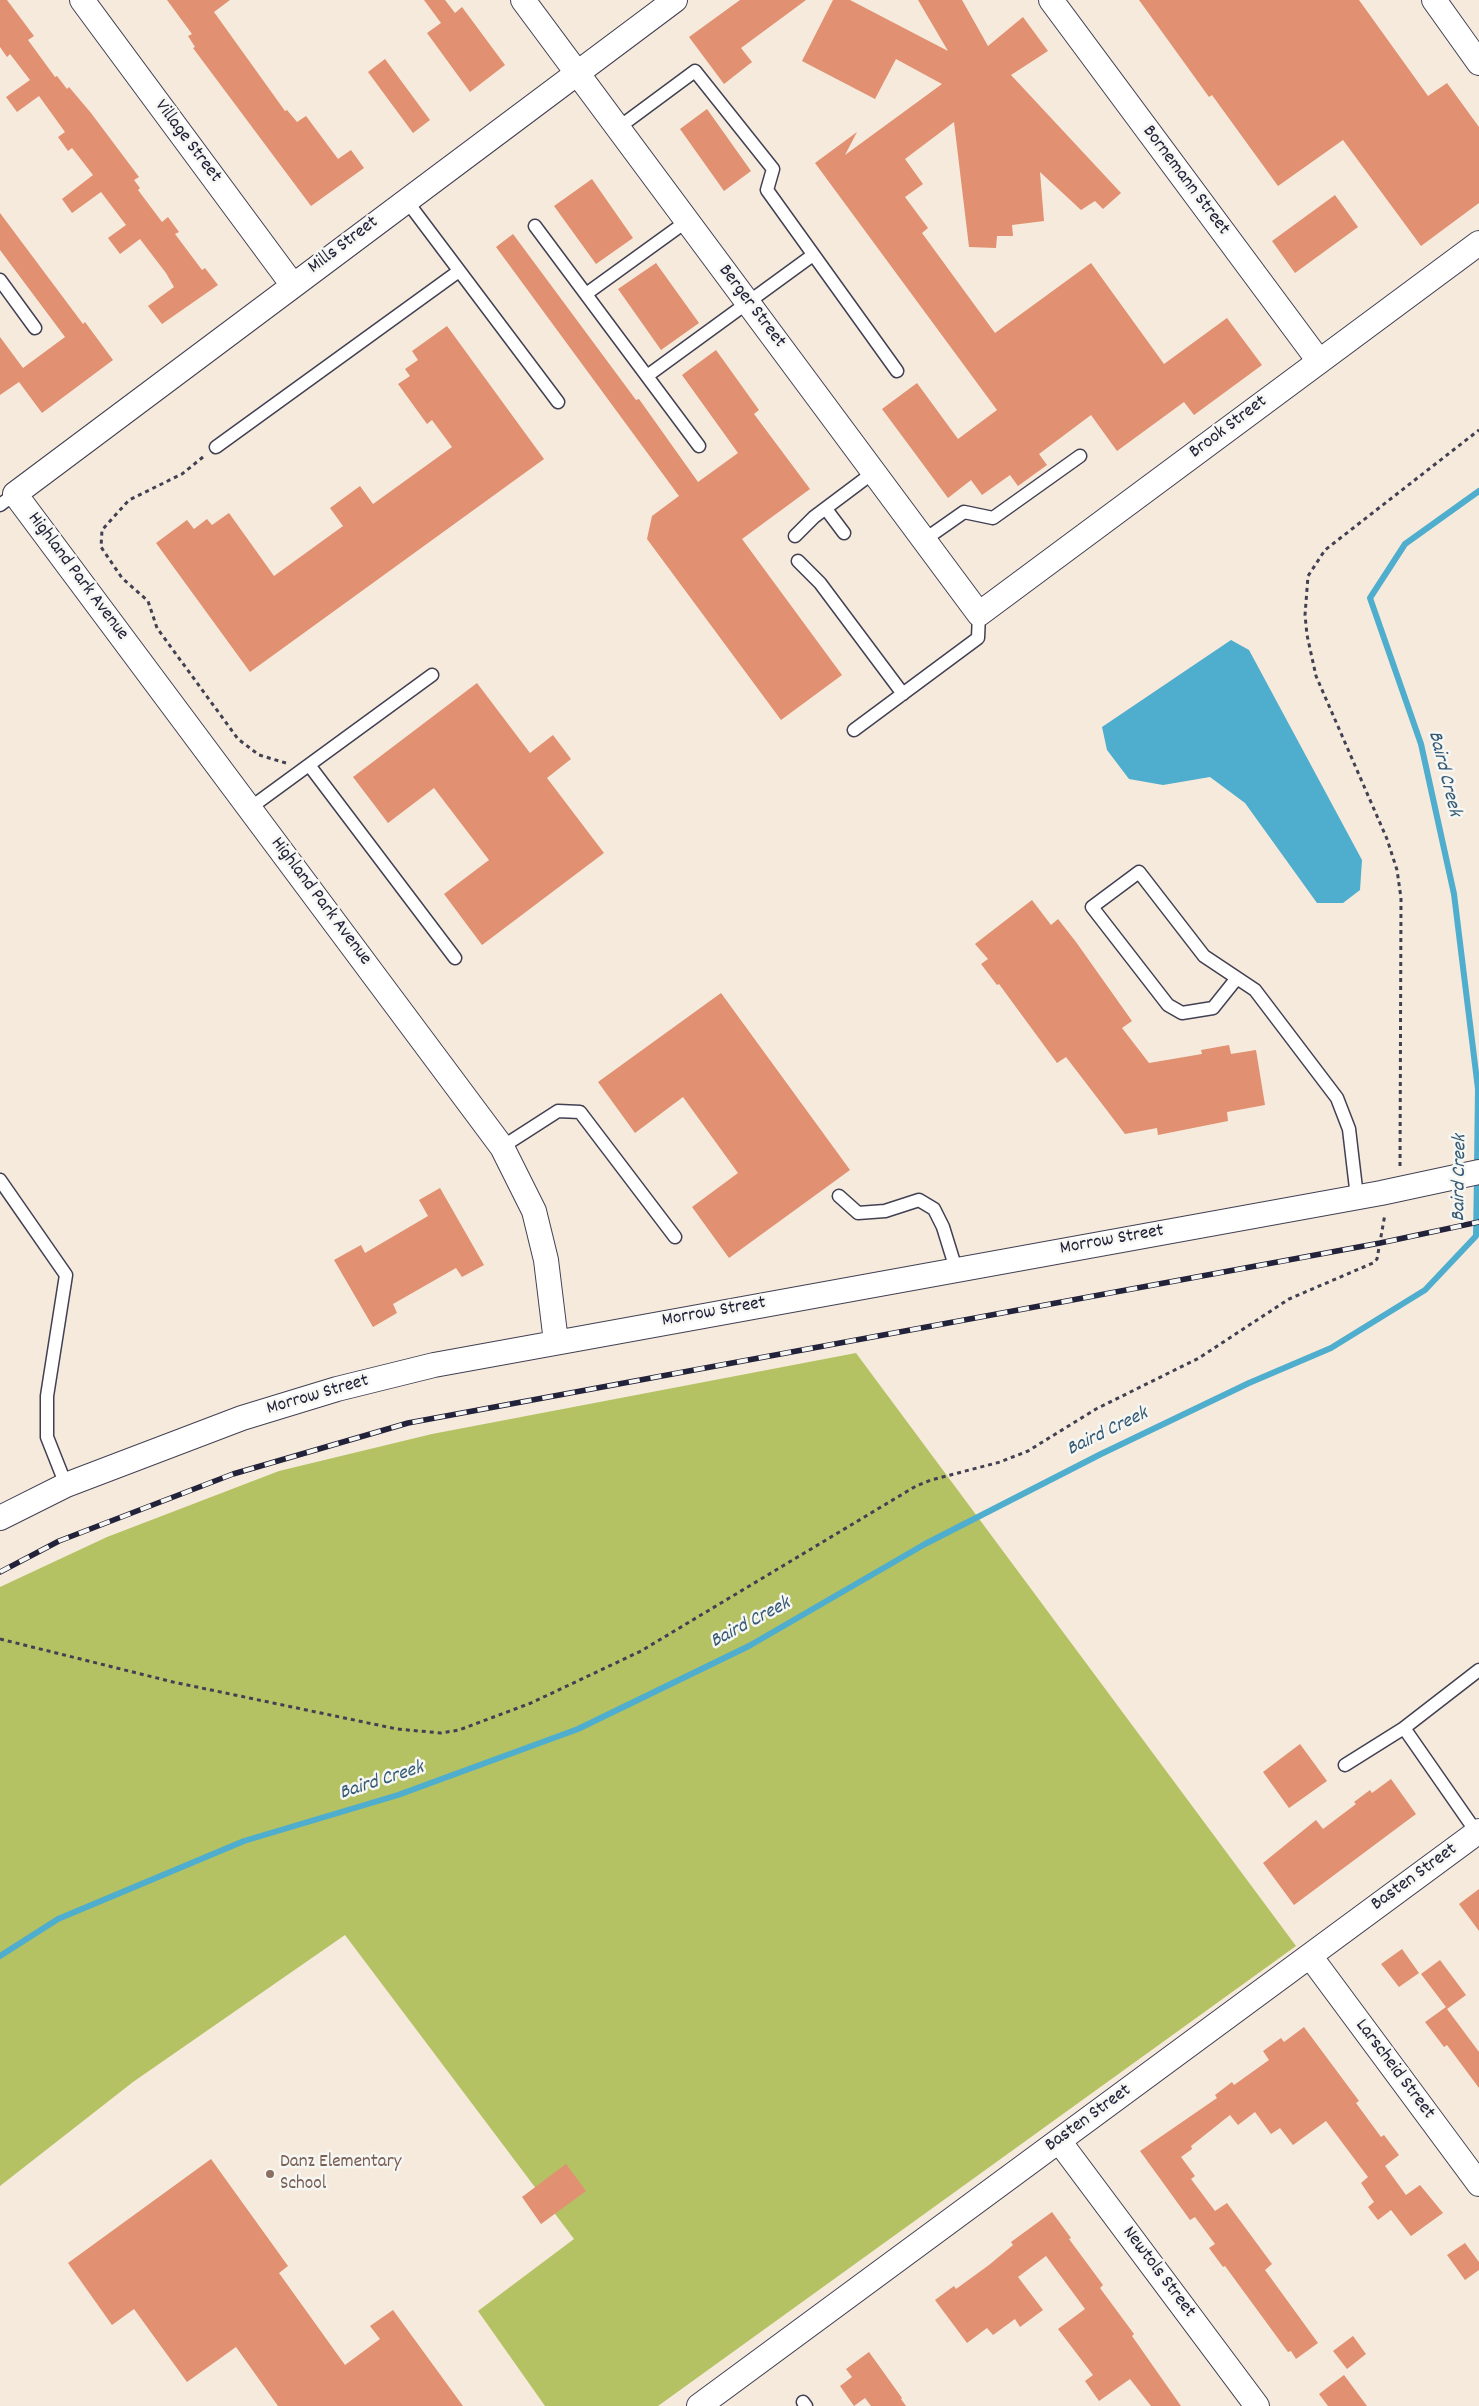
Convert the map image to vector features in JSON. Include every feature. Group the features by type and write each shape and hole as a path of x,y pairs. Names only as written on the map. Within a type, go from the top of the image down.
{"street":[{"name":"Village Street","path":"82,0 292,284"},
{"name":"Berger Street","path":"523,0 979,614"},
{"name":"Mills Street","path":"7,499 292,284 675,0"},
{"name":"Bornemann Street","path":"1051,0 1319,361"},
{"path":"1434,0 1479,63"},
{"name":"Brook Street","path":"979,614 1479,243"},
{"name":"Highland Park Avenue","path":"7,499 250,808 502,1147 534,1211 546,1260 556,1342"},
{"name":"Morrow Street","path":"0,1518 66,1485 242,1418 337,1389 434,1365 1357,1197 1479,1172"},
{"name":"Basten Street","path":"699,2406 1478,1832"},
{"name":"Larscheid Street","path":"1310,1956 1479,2184"},
{"name":"Newtols Street","path":"1059,2141 1256,2406"}],"lane":[{"path":"618,128 695,71 773,169 767,190 897,371"},
{"path":"406,200 558,402"},
{"path":"586,294 688,221"},
{"path":"535,226 699,446"},
{"path":"647,376 813,256"},
{"path":"216,447 459,271"},
{"path":"0,280 35,328"},
{"path":"924,540 964,512 993,518 1080,456"},
{"path":"796,536 826,509 874,472"},
{"path":"826,509 844,533"},
{"path":"798,561 820,583 903,694"},
{"path":"854,730 978,638 979,614"},
{"path":"250,808 432,675"},
{"path":"309,765 455,958"},
{"path":"1237,978 1213,1008 1182,1013 1168,1005 1092,907 1139,872 1204,956 1237,978 1255,990 1337,1098 1349,1129 1357,1197"},
{"path":"502,1147 558,1111 580,1112 675,1237"},
{"path":"0,1180 66,1275 47,1396 47,1437 66,1485"},
{"path":"839,1196 858,1213 885,1211 919,1200 934,1209 943,1227 956,1269"},
{"path":"1345,1765 1404,1728 1479,1670"},
{"path":"1404,1728 1478,1832"}],"path":[{"path":"216,447 182,474 129,500 102,530 101,547 122,578 148,602 158,628 238,739 259,755 284,761 297,774"}],"green space":[{"path":"856,1353 1296,1946 658,2406 545,2406 478,2311 574,2239 345,1935 133,2082 0,2186 0,1587 107,1537 279,1471 432,1434"}],"water":[{"path":"1231,640 1249,650 1362,860 1360,890 1343,903 1317,903 1245,803 1210,777 1163,785 1129,779 1107,750 1102,727"}],"building":[{"path":"0,0 7,0 34,36 28,40 55,77 57,76 67,89 69,87 91,113 139,177 134,180 140,188 138,190 162,222 168,217 179,232 175,234 202,270 205,268 218,285 162,324 148,306 174,287 166,273 140,239 120,254 108,238 126,225 101,192 72,213 62,199 93,175 72,148 68,151 58,137 65,132 39,96 17,112 6,97 30,80 10,54 7,57 0,47"},
{"path":"167,0 230,0 214,12 285,111 287,110 297,122 306,116 338,159 351,150 364,168 311,206 193,48 195,47 188,36 192,34"},
{"path":"424,0 445,0 455,13 462,7 505,65 470,92 427,33 441,23"},
{"path":"740,0 806,0 741,48 752,62 724,84 689,37"},
{"path":"833,0 850,0 948,51 918,0 962,0 988,46 1023,17 1048,51 1011,75 1121,193 1103,209 1095,201 1081,210 1040,172 1044,221 1012,225 1013,236 997,236 996,248 969,247 954,122 905,159 923,184 905,197 928,228 922,233 995,333 1091,263 1164,364 1227,318 1262,365 1194,415 1184,402 1117,451 1091,415 1039,454 1047,465 1018,486 1010,475 982,495 971,480 948,498 882,409 917,383 958,439 997,410 815,163 857,132 845,155 942,84 896,59 875,99 802,61"},
{"path":"1139,0 1359,0 1428,96 1447,83 1479,127 1479,203 1421,246 1343,140 1278,186 1212,95 1209,97"},
{"path":"385,59 430,120 413,133 368,72"},
{"path":"707,109 751,171 724,191 680,129"},
{"path":"592,179 633,238 596,264 554,206"},
{"path":"1335,195 1358,227 1295,273 1272,241"},
{"path":"0,213 83,324 85,322 113,360 42,413 19,382 0,395 0,337 23,368 65,337 0,250"},
{"path":"513,234 636,400 639,399 698,482 738,453 682,375 716,350 759,410 754,414 810,489 742,539 842,675 781,720 647,539 652,516 679,496 496,247"},
{"path":"656,263 699,323 661,350 618,289"},
{"path":"447,326 544,459 250,672 156,543 187,520 194,529 207,519 212,525 229,513 274,576 343,526 330,508 360,486 373,504 452,447 432,420 427,424 398,384 410,376 405,369 418,360 412,351"},
{"path":"477,683 530,753 553,735 571,759 547,778 604,853 482,945 444,894 489,860 434,788 388,823 353,777"},
{"path":"1032,900 1051,925 1058,919 1076,942 1132,1021 1122,1028 1149,1063 1202,1054 1201,1050 1229,1045 1231,1054 1256,1050 1265,1105 1227,1112 1228,1121 1158,1135 1157,1128 1125,1134 1066,1057 1057,1063 999,984 997,985 981,964 988,959 975,944"},
{"path":"721,993 850,1170 729,1258 692,1207 738,1173 683,1097 635,1133 598,1082"},
{"path":"440,1188 484,1265 462,1277 456,1268 393,1304 397,1313 373,1327 334,1260 361,1245 365,1253 428,1216 419,1200"},
{"path":"1300,1744 1327,1781 1289,1808 1263,1772"},
{"path":"1391,1779 1416,1814 1294,1905 1263,1863 1316,1820 1323,1829 1356,1804 1354,1802 1370,1790 1372,1793"},
{"path":"1479,1889 1479,1931 1459,1904"},
{"path":"1402,1949 1419,1973 1399,1987 1381,1964"},
{"path":"1440,1960 1466,1995 1447,2009 1479,2052 1479,2088 1447,2045 1444,2047 1425,2022 1446,2007 1421,1974"},
{"path":"1304,2027 1359,2101 1356,2103 1381,2137 1384,2135 1399,2155 1385,2166 1406,2195 1420,2185 1443,2213 1411,2236 1391,2210 1378,2220 1368,2207 1374,2202 1361,2183 1368,2177 1326,2121 1293,2145 1280,2128 1271,2134 1255,2112 1238,2125 1230,2115 1191,2146 1192,2149 1181,2157 1195,2176 1191,2179 1215,2211 1227,2203 1272,2264 1265,2270 1318,2343 1296,2359 1291,2351 1288,2352 1225,2266 1223,2267 1209,2248 1215,2244 1195,2217 1190,2220 1140,2151 1217,2098 1215,2095 1232,2082 1234,2085 1269,2060 1263,2051 1281,2038 1284,2042"},
{"path":"211,2159 288,2266 279,2273 345,2365 380,2339 370,2326 393,2310 463,2406 278,2406 236,2347 187,2382 134,2309 112,2325 68,2263"},
{"path":"566,2164 586,2191 541,2224 522,2197"},
{"path":"1052,2212 1071,2238 1069,2239 1103,2285 1100,2288 1134,2334 1132,2336 1181,2406 1151,2406 1130,2379 1099,2401 1085,2381 1093,2375 1058,2329 1085,2309 1046,2256 1018,2277 1043,2310 1020,2327 1015,2319 993,2335 987,2328 967,2343 935,2300 954,2286 956,2289 989,2265 1013,2245 1011,2242"},
{"path":"1465,2243 1479,2262 1479,2270 1465,2280 1447,2255"},
{"path":"1353,2336 1366,2354 1347,2369 1333,2351"},
{"path":"869,2352 906,2406 871,2406 865,2398 854,2406 840,2386 852,2377 846,2369"},
{"path":"1344,2375 1367,2406 1328,2406 1319,2394"}],"waterway":[{"name":"Baird Creek","path":"1477,1167 1478,1089 1454,894 1421,744 1370,598 1405,544 1479,491"},
{"name":"Baird Creek","path":"0,1956 58,1919 244,1841 398,1795 578,1729 749,1646 925,1544 1101,1454 1249,1383 1331,1348 1425,1290 1476,1236 1477,1177"}],"railway":[{"path":"0,1572 59,1541 233,1474 408,1423 1380,1243 1479,1222"}],"place":[{"name":"Danz Elementary School","path":"270,2174"}]}
